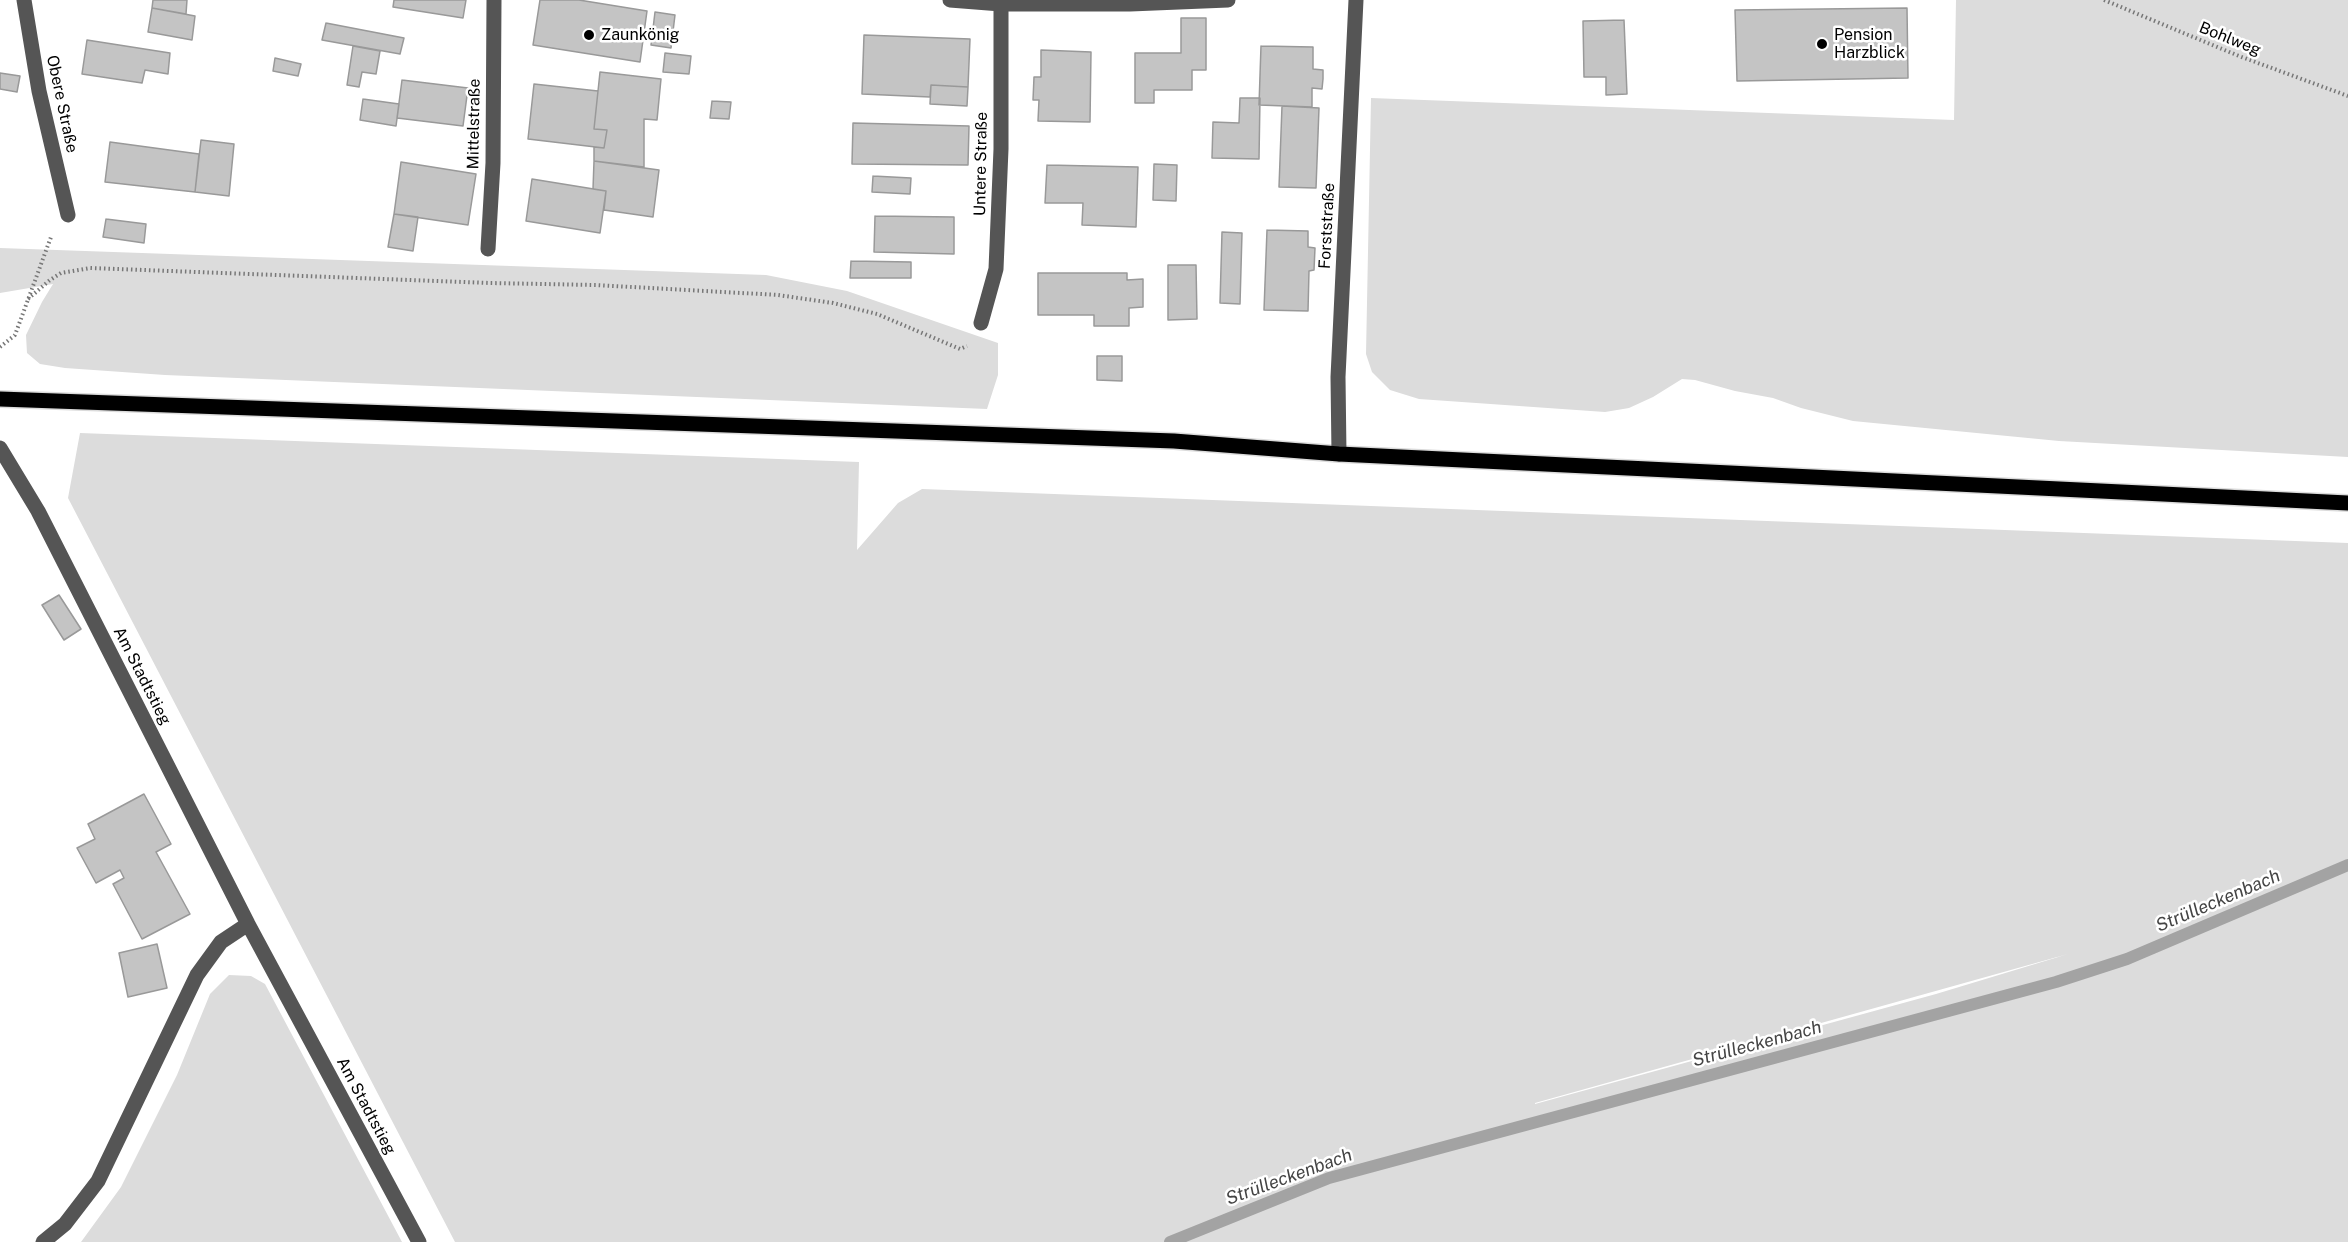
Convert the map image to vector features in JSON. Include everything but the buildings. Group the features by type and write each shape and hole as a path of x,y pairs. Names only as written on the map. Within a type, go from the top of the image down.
{"main road":[{"path":"0,399 1174,441 1339,454 2348,503"}],"street":[{"name":"Obere Straße","path":"24,0 39,91 68,215"},
{"name":"Mittelstraße","path":"488,249 493,163 494,0"},
{"path":"950,0 1001,4 1130,4 1228,0"},
{"name":"Forststraße","path":"1339,454 1338,376 1356,0"},
{"name":"Untere Straße","path":"981,323 996,269 1001,149 1001,4"},
{"name":"Am Stadtstieg","path":"0,448 38,511 248,924 419,1242"},
{"path":"43,1242 65,1224 98,1181 197,975 221,942 248,924"}],"path":[{"name":"Bohlweg","path":"2104,0 2239,56 2348,96"},
{"path":"0,346 15,335 49,240 68,215"},
{"path":"28,299 61,273 90,268 596,285 778,295 833,303 877,314 960,349 978,342 981,323"}],"shaded area":[{"path":"1956,0 2348,0 2348,457 2059,441 1853,421 1801,408 1773,398 1682,379 1653,397 1629,408 1605,412 1419,399 1390,390 1372,372 1366,354 1371,98 1954,120"},
{"path":"0,248 766,275 847,291 998,343 998,375 987,409 165,375 65,368 40,364 27,353 26,335 53,284 0,293"},
{"path":"80,433 859,462 857,550 898,503 922,489 2348,543 2348,1242 455,1242 68,498","holes":["2068,954 1936,994 1535,1104"]},
{"path":"229,975 251,976 265,984 402,1242 81,1242 121,1187 177,1075 210,994"}],"waterway":[{"name":"Strülleckenbach","path":"1170,1242 1329,1178 2056,982 2127,959 2348,865"}],"place":[{"name":"Zaunkönig","path":"589,35"},
{"name":"Pension Harzblick","path":"1822,44"}]}
